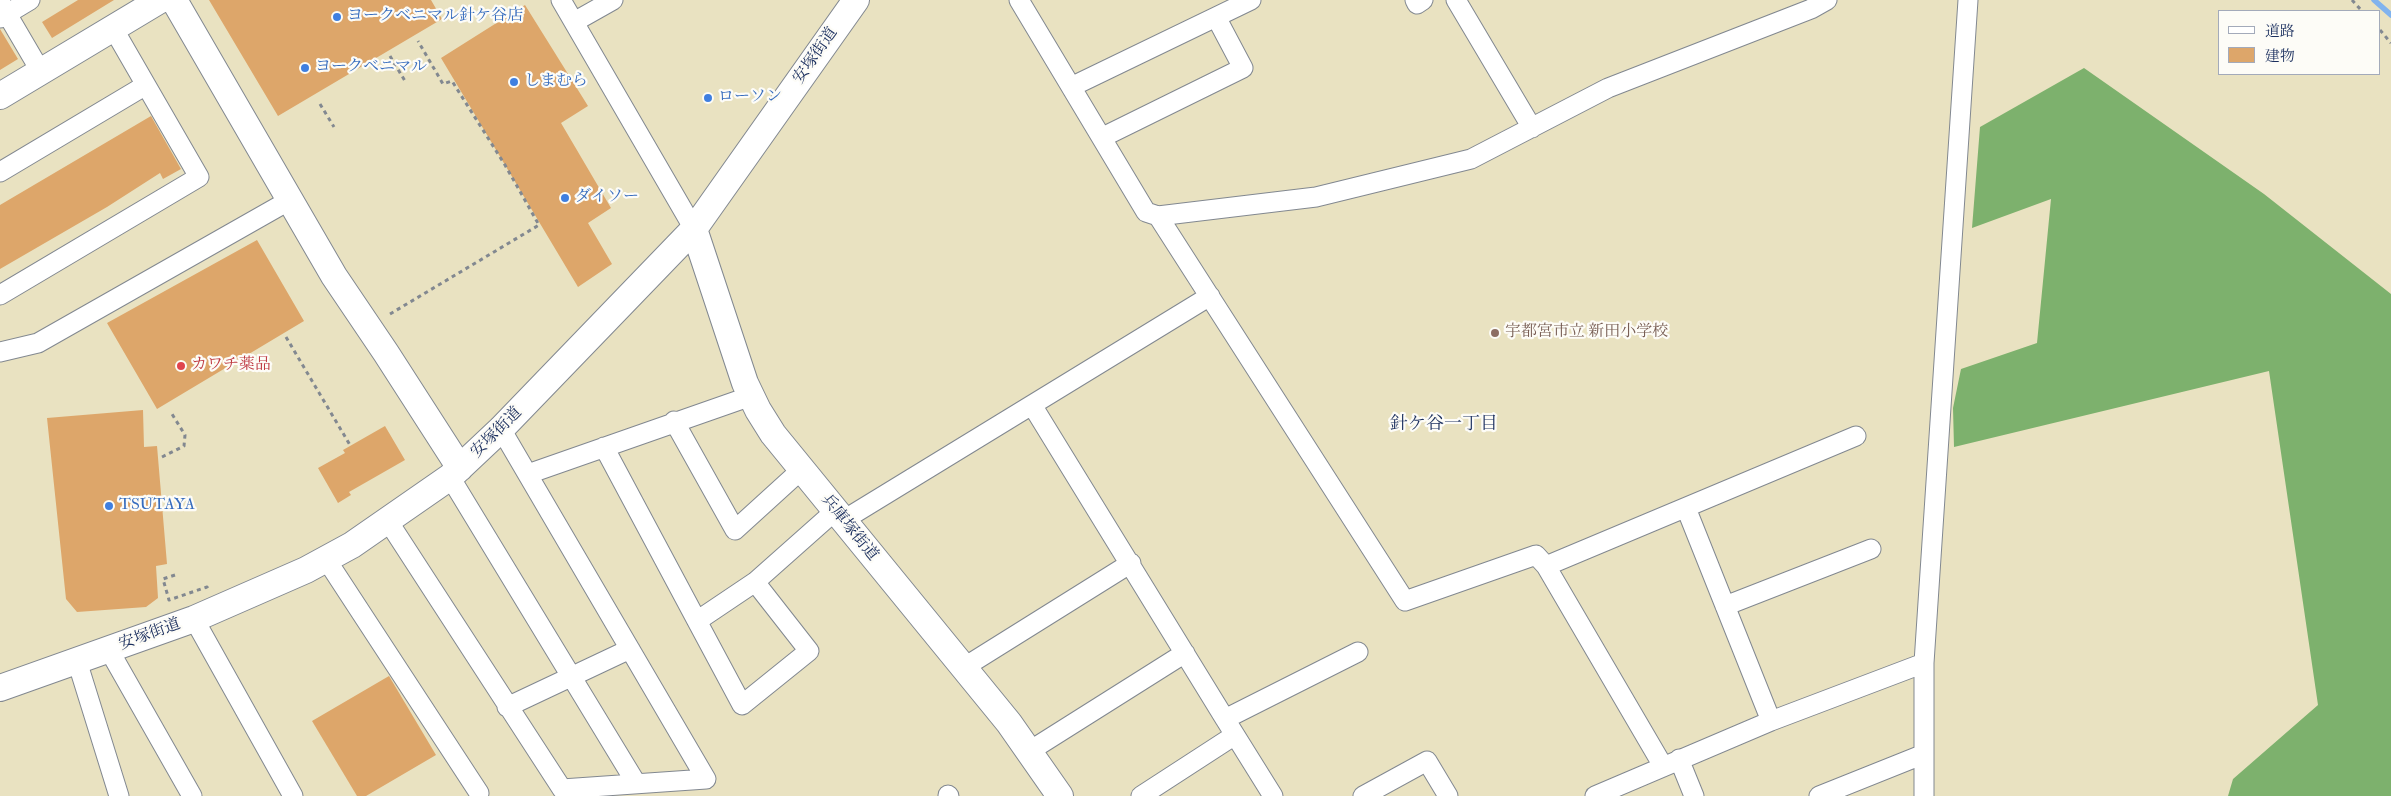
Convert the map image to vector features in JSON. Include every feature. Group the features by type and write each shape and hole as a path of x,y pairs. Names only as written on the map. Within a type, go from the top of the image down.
{"street":[{"path":"30,0 2,11 41,72"},
{"path":"0,96 160,0"},
{"path":"174,0 334,276 455,473 571,677 636,783"},
{"path":"561,0 694,229"},
{"path":"574,22 613,0"},
{"name":"安塚街道","path":"0,688 110,650 194,618 326,559 388,521 455,473 501,429 694,229 856,0"},
{"path":"1019,0 1073,86 1146,212 1158,216 1316,197 1471,159 1608,88 1811,9 1827,0"},
{"path":"1073,86 1251,0"},
{"path":"1415,0 1417,4 1423,0"},
{"path":"1456,0 1532,128"},
{"path":"1924,796 1924,663 1968,0"},
{"path":"1103,137 1243,68 1216,17"},
{"path":"0,295 199,177 113,28"},
{"path":"0,172 146,85"},
{"path":"0,352 38,343 290,200"},
{"path":"1158,216 1405,600 1536,555 1546,566 1694,796"},
{"name":"兵庫塚街道","path":"694,229 751,396 773,434 838,516 1009,723 1060,796"},
{"path":"697,621 754,582 838,516 1032,405 1210,296"},
{"path":"528,474 674,421 751,396"},
{"path":"1032,405 1273,796"},
{"path":"674,421 735,530 801,470"},
{"path":"388,521 507,707 562,788 706,779 501,429"},
{"path":"1546,566 1856,436"},
{"path":"604,447 742,705 809,651 754,582"},
{"path":"1686,508 1771,721"},
{"path":"1725,606 1871,549"},
{"path":"326,559 479,793"},
{"path":"963,668 1131,564"},
{"path":"194,618 294,796"},
{"path":"507,707 630,649"},
{"path":"110,650 192,796"},
{"path":"1028,752 1185,652"},
{"path":"1141,796 1230,727 1358,652"},
{"path":"77,661 119,796"},
{"path":"1595,796 1771,721 1924,663"},
{"path":"1818,796 1924,754"},
{"path":"1363,796 1427,761 1448,796"}],"path":[{"path":"2352,0 2361,10"},
{"path":"2381,31 2391,42"},
{"path":"390,314 540,225 452,81 443,84 418,41"},
{"path":"390,56 405,81"},
{"path":"320,104 334,127"},
{"path":"286,337 350,445"},
{"path":"162,457 184,446 185,436 172,414"},
{"path":"176,575 163,579 169,600 207,587 211,597"}],"green space":[{"path":"2084,68 2264,194 2391,294 2391,796 2228,796 2233,779 2318,705 2269,371 1954,447 1953,408 1961,369 2037,343 2051,199 1972,228 1980,127"}],"building":[{"path":"78,0 114,0 52,38 42,22"},
{"name":"ヨークベニマル","path":"209,0 431,0 442,19 278,116"},
{"path":"525,5 588,106 561,123 611,208 588,223 612,264 578,287 441,58"},
{"path":"0,29 18,59 0,70"},
{"path":"151,116 181,169 163,179 160,173 107,207 0,269 0,205"},
{"name":"カワチ薬品","path":"257,240 304,321 157,409 107,323"},
{"name":"TSUTAYA","path":"143,410 144,447 157,446 167,564 156,566 158,598 146,607 77,612 66,599 47,418"},
{"path":"385,426 405,460 349,492 351,495 338,503 318,468 345,453 343,450"},
{"path":"389,676 436,755 366,796 357,796 312,721"}],"waterway":[{"path":"2374,0 2391,15"}],"place":[{"name":"ヨークベニマル針ケ谷店","path":"337,17"},
{"name":"ヨークベニマル","path":"305,68"},
{"name":"しまむら","path":"514,82"},
{"name":"ローソン","path":"708,98"},
{"name":"ダイソー","path":"565,198"},
{"name":"宇都宮市立 新田小学校","path":"1495,333"},
{"name":"カワチ薬品","path":"181,366"},
{"name":"TSUTAYA","path":"109,506"}],"district":[{"name":"針ケ谷一丁目","path":"1444,425"}]}
